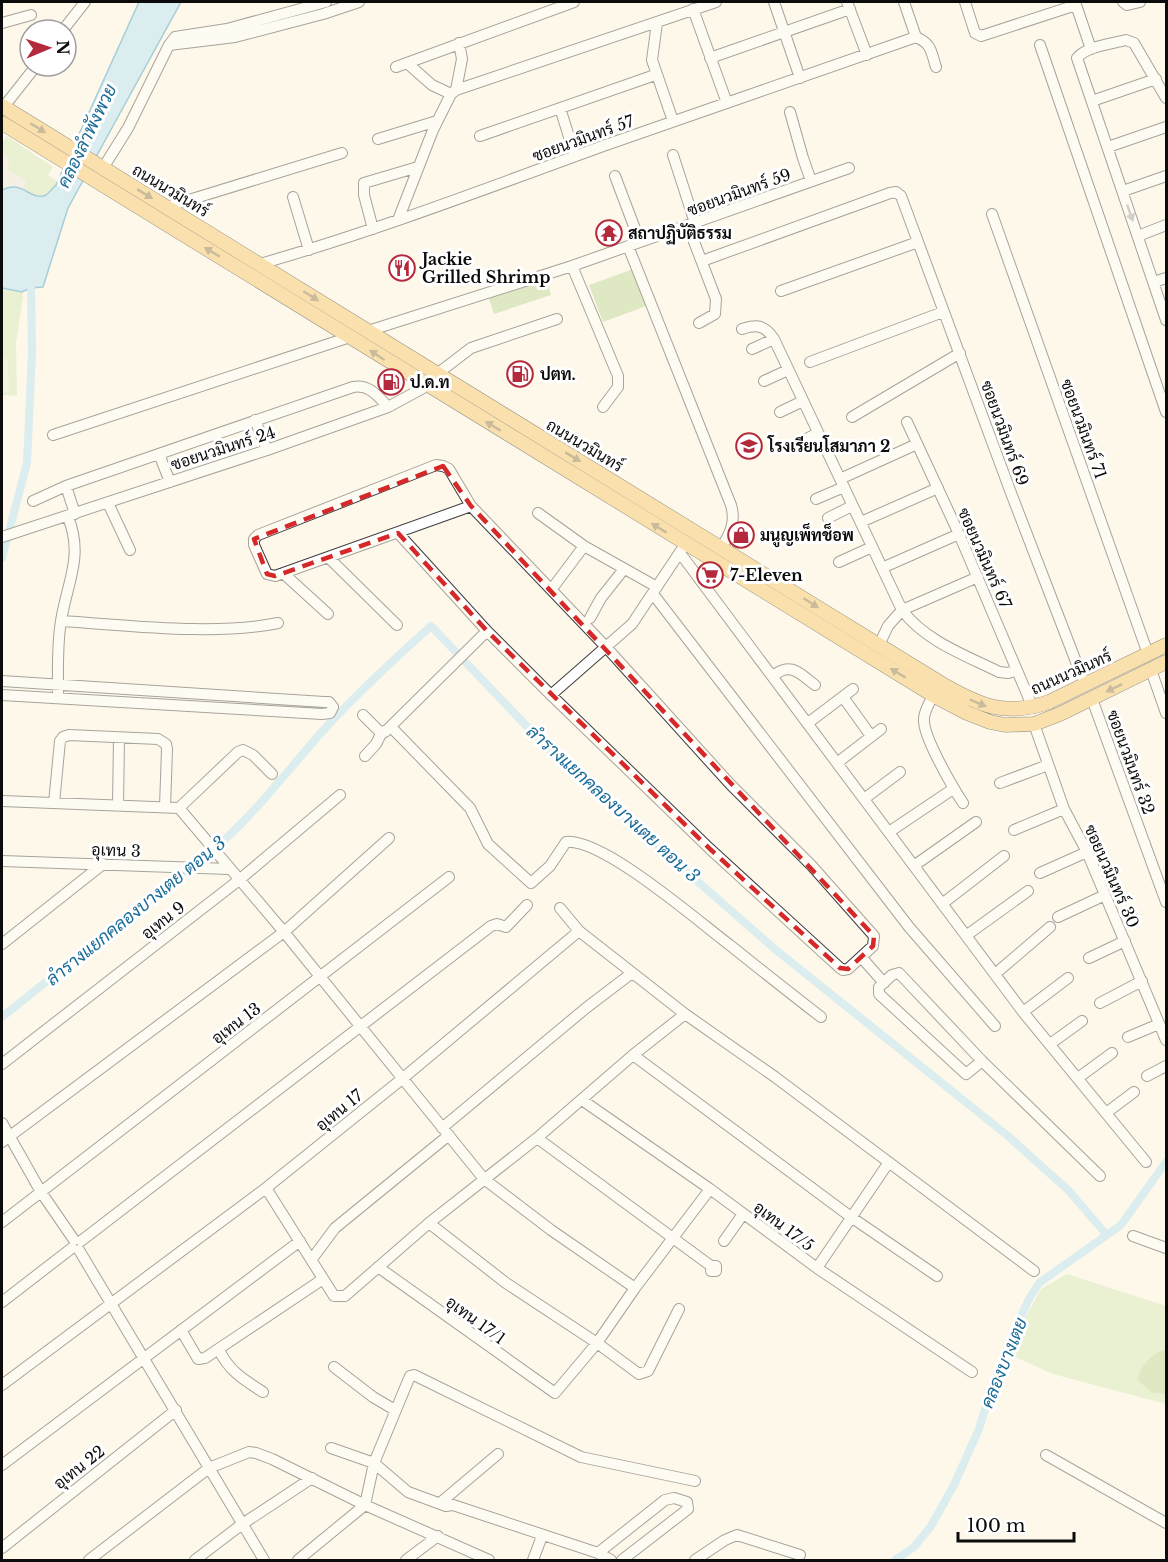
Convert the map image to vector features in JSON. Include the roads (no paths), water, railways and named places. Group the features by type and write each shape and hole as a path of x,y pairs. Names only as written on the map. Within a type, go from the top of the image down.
{"main road":[{"name":"ถนนนวมินทร์","path":"2,107 68,155 88,176 350,337 682,548 977,718 1005,725 1034,724 1092,699 1167,662"},
{"name":"ถนนนวมินทร์","path":"2,123 68,155 99,166 977,704 1006,710 1034,708 1167,645"},
{"path":"427,386 437,374"}],"street":[{"path":"72,18 85,2"},
{"path":"99,166 128,128 169,45 179,35 227,29 326,2"},
{"path":"169,45 235,37 359,2"},
{"path":"574,2 401,65 432,85 454,92 716,2"},
{"path":"677,2 681,13"},
{"path":"774,2 800,78"},
{"path":"904,2 916,37 926,41 936,67"},
{"path":"965,2 975,33 981,36 1075,3 1091,49"},
{"path":"1123,2 1127,5 1140,2"},
{"path":"710,58 784,32 849,5 867,55"},
{"path":"693,9 727,103"},
{"path":"2,23 31,15"},
{"path":"657,23 651,56 655,75 673,121"},
{"name":"ซอยนวมินทร์ 57","path":"260,264 373,229 673,121 916,37"},
{"path":"1167,98 1130,40 1091,49 1077,58 1167,320"},
{"path":"398,220 437,122 454,92 462,59 459,43"},
{"path":"1040,45 1167,412"},
{"path":"480,136 655,75"},
{"path":"2,107 26,78"},
{"path":"1092,101 1156,80"},
{"path":"560,108 575,156"},
{"path":"790,112 812,181"},
{"path":"378,140 437,122"},
{"path":"1108,147 1167,127"},
{"path":"166,207 342,153"},
{"path":"673,155 702,261 716,299 716,314 699,323"},
{"path":"373,229 363,183 418,167"},
{"name":"ซอยนวมินทร์ 59","path":"368,332 572,266 849,168"},
{"path":"615,176 640,242"},
{"path":"1123,191 1167,176"},
{"name":"ซอยนวมินทร์ 69","path":"702,261 896,192 904,203 943,312 1085,685"},
{"path":"293,197 309,250"},
{"name":"ซอยนวมินทร์ 71","path":"992,214 1148,654"},
{"path":"1138,236 1167,225"},
{"path":"781,291 918,242"},
{"path":"628,246 733,513 733,524 721,548"},
{"path":"572,266 618,376 618,387 603,407"},
{"path":"1154,282 1167,278"},
{"path":"810,362 943,312"},
{"path":"437,374 471,348 557,319"},
{"path":"742,329 754,325 761,326 768,330 774,339 902,610 911,622 927,635 999,672 1017,670"},
{"path":"53,435 350,337"},
{"path":"752,349 774,339"},
{"path":"852,417 960,353"},
{"path":"764,381 788,370"},
{"path":"33,501 66,486 255,420 361,386 376,394 388,407"},
{"name":"ซอยนวมินทร์ 24","path":"4,537 267,450 388,407 427,386"},
{"path":"780,412 803,401"},
{"path":"255,420 267,450"},
{"name":"ซอยนวมินทร์ 67","path":"907,422 959,534 1034,708"},
{"path":"790,447 818,434"},
{"path":"816,499 917,444"},
{"path":"159,454 170,482"},
{"path":"398,533 487,631 710,849 840,968 848,969 873,946 874,936 812,866 730,784 606,647 471,506 449,469 436,465 258,535 254,539 254,545 267,574 275,576 471,506"},
{"path":"58,698 61,621 76,555 76,542 66,486"},
{"path":"861,522 938,488"},
{"path":"108,503 130,550"},
{"path":"828,518 852,506"},
{"path":"538,513 584,546 624,569 655,591 909,927 995,1026"},
{"path":"551,694 632,624 692,530"},
{"path":"882,568 959,534"},
{"path":"554,586 584,546"},
{"path":"839,562 872,547"},
{"path":"682,548 773,676 1023,1012 1146,1162"},
{"path":"329,558 396,625"},
{"path":"590,618 601,598 624,569"},
{"path":"283,573 328,614"},
{"path":"879,645 888,626 902,610 978,577"},
{"path":"61,621 188,628 257,627 278,623"},
{"path":"365,756 386,730 487,631"},
{"path":"773,676 781,669 792,669 815,685"},
{"path":"1151,670 1167,713"},
{"path":"2,681 324,702 333,707 330,713 322,714 2,695"},
{"path":"808,723 853,689"},
{"path":"933,694 924,715 926,730 963,803"},
{"path":"837,763 876,733 843,697"},
{"name":"ซอยนวมินทร์ 32","path":"1092,699 1167,902"},
{"path":"363,716 386,730 470,808 489,844 531,883 550,866 566,842 598,850 656,887 821,1017"},
{"name":"ซอยนวมินทร์ 30","path":"1034,724 1064,809 1087,852 1167,1040"},
{"path":"54,803 60,741 69,735 158,739 166,744 165,807"},
{"path":"118,806 119,738"},
{"path":"179,808 238,752 243,750 253,755 272,774"},
{"path":"1000,783 1048,765"},
{"path":"864,799 900,772"},
{"path":"889,832 954,789"},
{"name":"อุเทน 9","path":"2,1064 239,880 340,795"},
{"path":"2,801 179,808 284,932 484,1179 551,1230 635,1288"},
{"path":"1014,830 1064,809"},
{"path":"915,865 976,822"},
{"path":"5,1139 284,932 389,838"},
{"path":"1040,873 1087,852"},
{"path":"942,904 1004,856"},
{"name":"อุเทน 3","path":"2,861 229,869"},
{"path":"2,944 103,864"},
{"name":"อุเทน 13","path":"2,1222 448,877"},
{"path":"967,935 1029,891"},
{"path":"1058,917 1106,895"},
{"path":"2,1302 491,926 497,924 506,927 527,905"},
{"path":"560,908 579,931 685,1014 775,1077 1034,1271"},
{"path":"995,974 1050,927"},
{"name":"อุเทน 17","path":"2,1385 266,1188 402,1079 579,931"},
{"path":"1089,958 1125,941"},
{"path":"861,958 884,982"},
{"path":"312,1259 335,1228 586,1008 632,973"},
{"path":"982,1061 966,1074 879,994 879,987 892,975 899,973 982,1061 1100,1176"},
{"path":"1023,1012 1068,978"},
{"path":"1100,1003 1142,981"},
{"path":"266,1188 334,1296 340,1298 345,1296 429,1223 537,1138 633,1055 685,1014"},
{"path":"1050,1044 1082,1021"},
{"path":"1128,1038 1159,1024"},
{"path":"1078,1078 1112,1053"},
{"path":"633,1055 851,1217 937,1276"},
{"path":"1147,1076 1167,1066"},
{"path":"1106,1113 1134,1092"},
{"name":"อุเทน 17/5","path":"582,1100 710,1189 817,1268 972,1372"},
{"path":"2,1123 5,1139 77,1245 264,1560"},
{"path":"537,1138 711,1266"},
{"path":"817,1268 889,1162"},
{"path":"597,1343 635,1288 710,1189"},
{"path":"724,1241 743,1214"},
{"path":"429,1223 506,1283 597,1343 639,1374 648,1371 679,1309"},
{"path":"1133,1236 1167,1248"},
{"path":"2,1465 300,1241"},
{"name":"อุเทน 17/1","path":"378,1267 555,1393 597,1343"},
{"path":"181,1330 198,1359 206,1358 323,1279"},
{"path":"219,1350 226,1365 234,1373 263,1392"},
{"path":"334,1367 373,1397 395,1410"},
{"path":"298,1560 365,1505 374,1463 407,1380 414,1375 581,1457 695,1481"},
{"name":"อุเทน 22","path":"2,1548 176,1410"},
{"path":"331,1448 374,1463 408,1492 598,1553 611,1560"},
{"path":"89,1560 209,1467 241,1454 256,1453 489,1560"},
{"path":"440,1503 498,1454"},
{"path":"1046,1455 1167,1523"},
{"path":"195,1560 242,1524 312,1478"},
{"path":"598,1553 665,1500 674,1498 687,1502 688,1509 622,1560"},
{"path":"695,1560 725,1540 737,1535 800,1555"},
{"path":"406,1560 438,1536"},
{"path":"533,1560 542,1536"}],"water":[{"name":"คลองลำพังพวย","path":"139,2 181,2 68,208 43,287 30,288 22,292 2,288 2,190 15,187 41,196 46,195 56,185"}],"waterway":[{"path":"2,558 27,463 32,353 31,278"},
{"name":"ลำรางแยกคลองบางเตย ตอน 3","path":"2,1017 222,842 256,808 346,706 431,626 558,759 776,950 1008,1136 1068,1190 1107,1235"},
{"name":"คลองบางเตย","path":"895,1560 914,1547 931,1526 954,1485 979,1429 988,1399 1000,1377 1009,1342 1039,1283 1121,1225 1166,1162"}],"place":[{"name":"สถาปฏิบัติธรรม","path":"609,233"},
{"name":"Jackie Grilled Shrimp","path":"402,268"},
{"name":"ปตท.","path":"520,374"},
{"name":"ป.ด.ท","path":"391,382"},
{"name":"โรงเรียนโสมาภา 2","path":"749,446"},
{"name":"มนูญเพ็ทช็อพ","path":"741,535"},
{"name":"7-Eleven","path":"710,575"}]}
